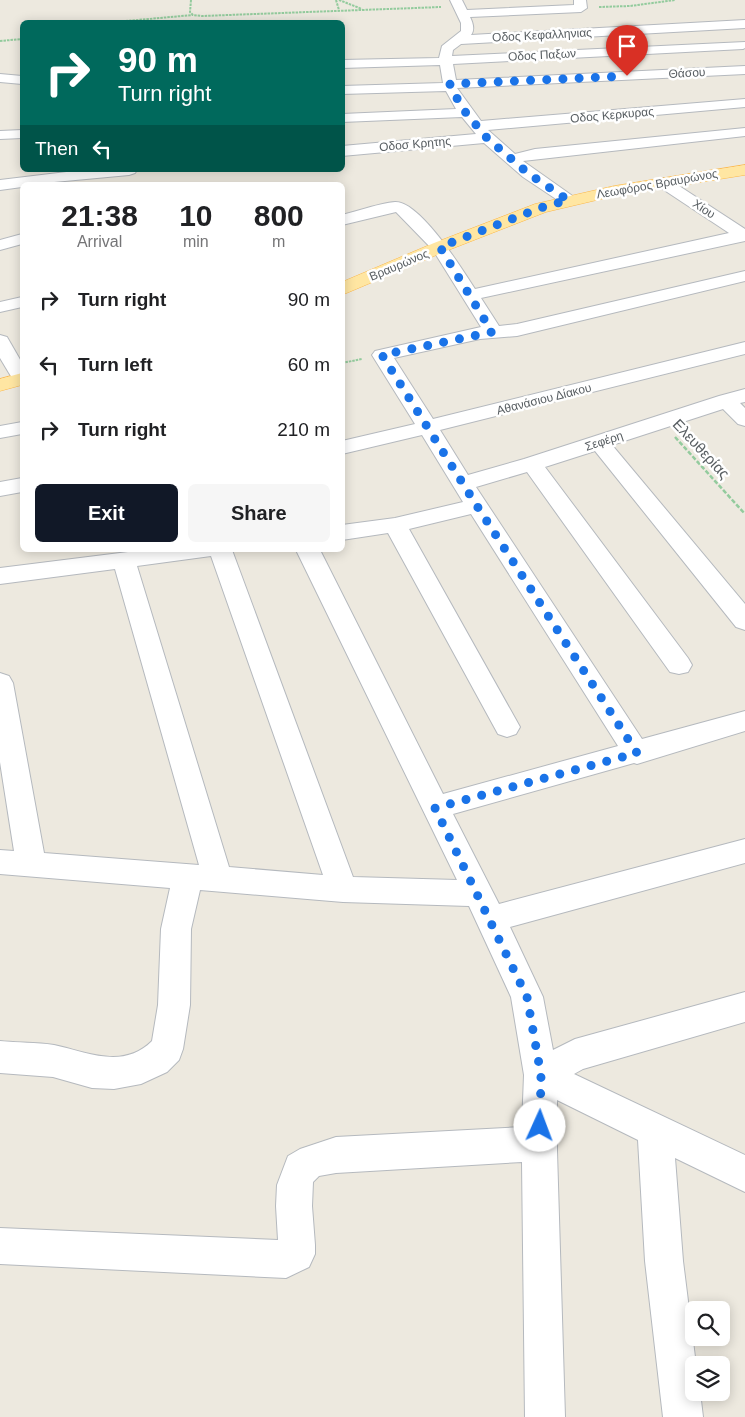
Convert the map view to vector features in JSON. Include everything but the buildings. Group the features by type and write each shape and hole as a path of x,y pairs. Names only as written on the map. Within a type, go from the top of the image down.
{"main road":[{"name":"Λεωφόρος Βραυρώνος","path":"568,200 745,170"},
{"name":"Βραυρώνος","path":"345,288 440,247 540,208 568,200"},
{"path":"0,385 20,380"}],"street":[{"path":"459,7 490,10 580,4"},
{"path":"459,7 467,23 467,32 447,50 445,60 450,86 466,113 483,132 529,174 568,200"},
{"name":"Οδος Κεφαλληνιας","path":"459,40 745,24"},
{"name":"Οδος Παξων","path":"345,64 437,62 445,60 743,44"},
{"name":"Θάσου","path":"345,90 745,70"},
{"path":"0,78 20,78"},
{"name":"Οδος Κερκυρας","path":"483,132 745,103"},
{"path":"345,118 466,113"},
{"name":"Οδοσ Κρητης","path":"345,151 483,132"},
{"path":"512,159 535,154 745,132"},
{"path":"0,135 20,134"},
{"path":"22,182 109,172"},
{"path":"0,185 20,182"},
{"name":"Χίου","path":"664,183 744,235"},
{"path":"345,219 396,207 402,209 440,247 492,332"},
{"path":"471,295 744,235"},
{"path":"0,245 20,240"},
{"path":"637,753 462,484 382,355 492,332 517,330 745,276"},
{"path":"0,307 20,302"},
{"path":"0,341 20,376"},
{"name":"Αθανάσιου Δίακου","path":"345,447 745,348"},
{"path":"736,398 745,420"},
{"name":"Σεφέρη","path":"462,484 532,464 736,398"},
{"path":"0,432 20,428"},
{"path":"599,442 745,621"},
{"path":"532,464 680,665"},
{"path":"0,489 20,485"},
{"path":"345,532 395,524 477,506"},
{"path":"395,524 507,727"},
{"path":"0,576 191,552"},
{"path":"221,552 343,889"},
{"path":"309,552 485,906 527,997 541,1075 539,1144 545,1417"},
{"path":"0,1057 53,1061 92,1072 114,1073 141,1068 155,1060 168,1049 174,1005 176,929 203,877 124,561"},
{"path":"0,683 30,863"},
{"path":"435,808 637,753 745,721"},
{"path":"0,862 343,889 485,906 745,851"},
{"path":"541,1075 575,1055 745,1007"},
{"path":"541,1075 745,1174"},
{"path":"655,1130 664,1261 683,1417"},
{"path":"0,1246 286,1259 296,1254 297,1245 294,1186 300,1169 312,1161 336,1155 539,1144"}],"path":[{"path":"191,0 190,12 193,15"},
{"path":"337,0 339,10"},
{"path":"337,0 364,10"},
{"path":"580,4 630,6 675,0"},
{"path":"137,20 193,15 215,16 459,7"},
{"path":"0,41 20,39"},
{"name":"Ελευθερίας","path":"660,422 745,514"}],"route":[{"path":"540,1126 541,1075 527,997 491,919 435,808 637,753 382,355 492,332 440,247 540,208 568,200 529,174 487,138 479,126 466,113 450,84 627,76"}]}
